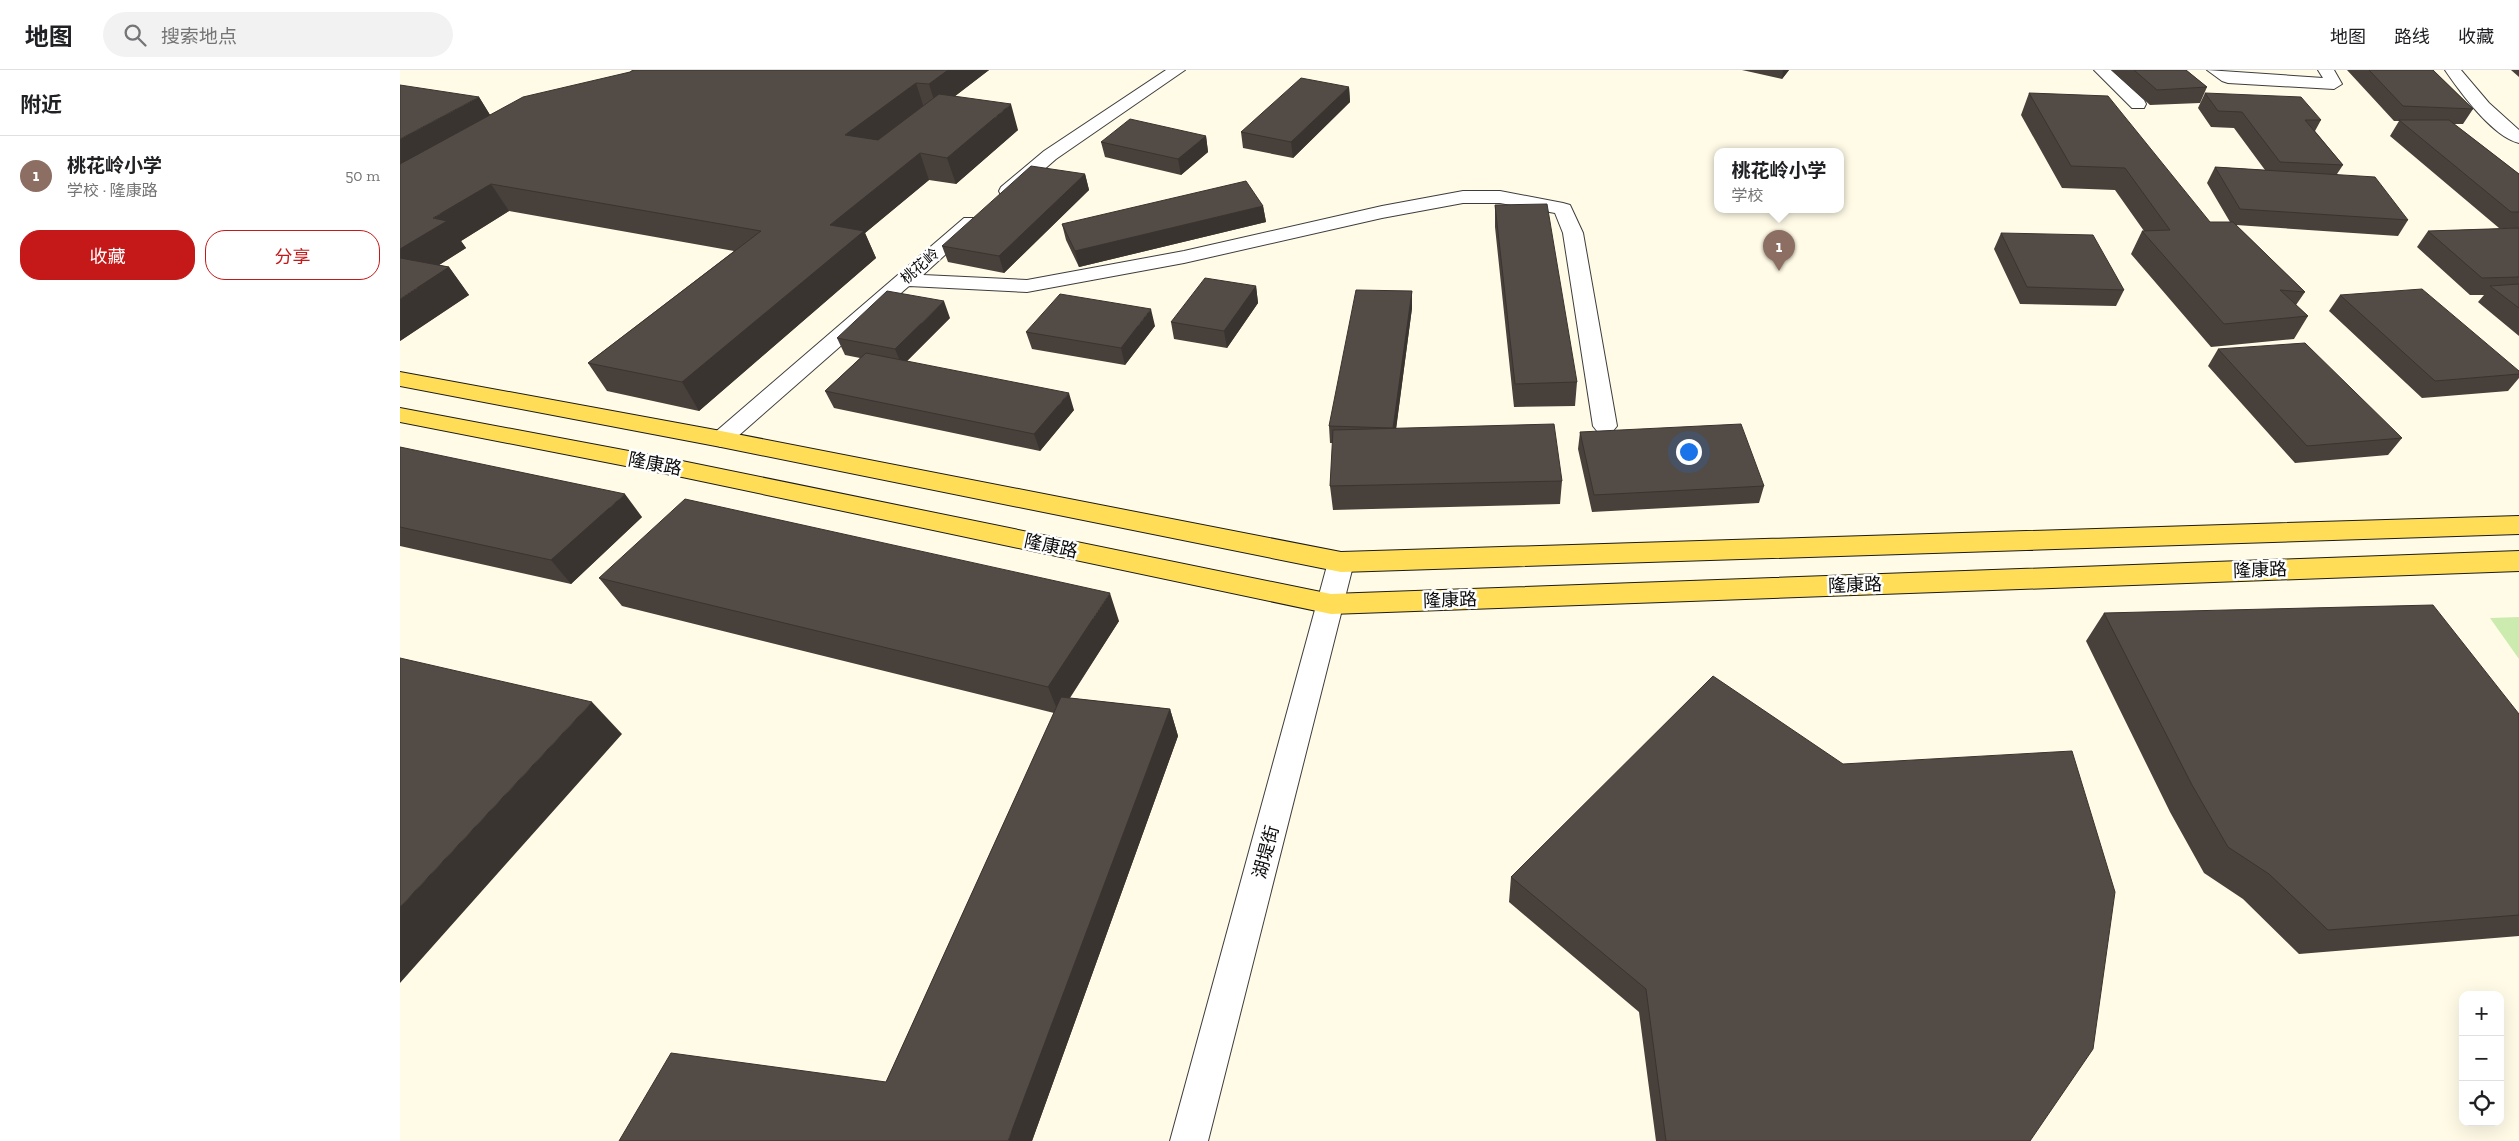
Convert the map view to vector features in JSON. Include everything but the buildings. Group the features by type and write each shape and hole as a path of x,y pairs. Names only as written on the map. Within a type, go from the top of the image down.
{"main road":[{"name":"隆康路","path":"400,379 721,439 1341,562 2519,525"},
{"name":"隆康路","path":"400,415 682,469 1331,604 2519,561"}],"street":[{"name":"桃花岭","path":"721,439 1050,155 1177,70"},
{"path":"2102,70 2138,104"},
{"path":"2215,70 2228,78 2334,84 2326,70"},
{"path":"2453,70 2471,95 2507,130 2519,138"},
{"path":"904,280 1027,286 1184,257 1382,212 1463,197 1500,197 1532,202 1563,209 1573,233 1604,426"},
{"name":"湖堤街","path":"1189,1141 1341,562"}],"green space":[{"path":"2519,617 2519,659 2490,618"}],"place":[{"name":"桃花岭小学","path":"1779,271"}]}
